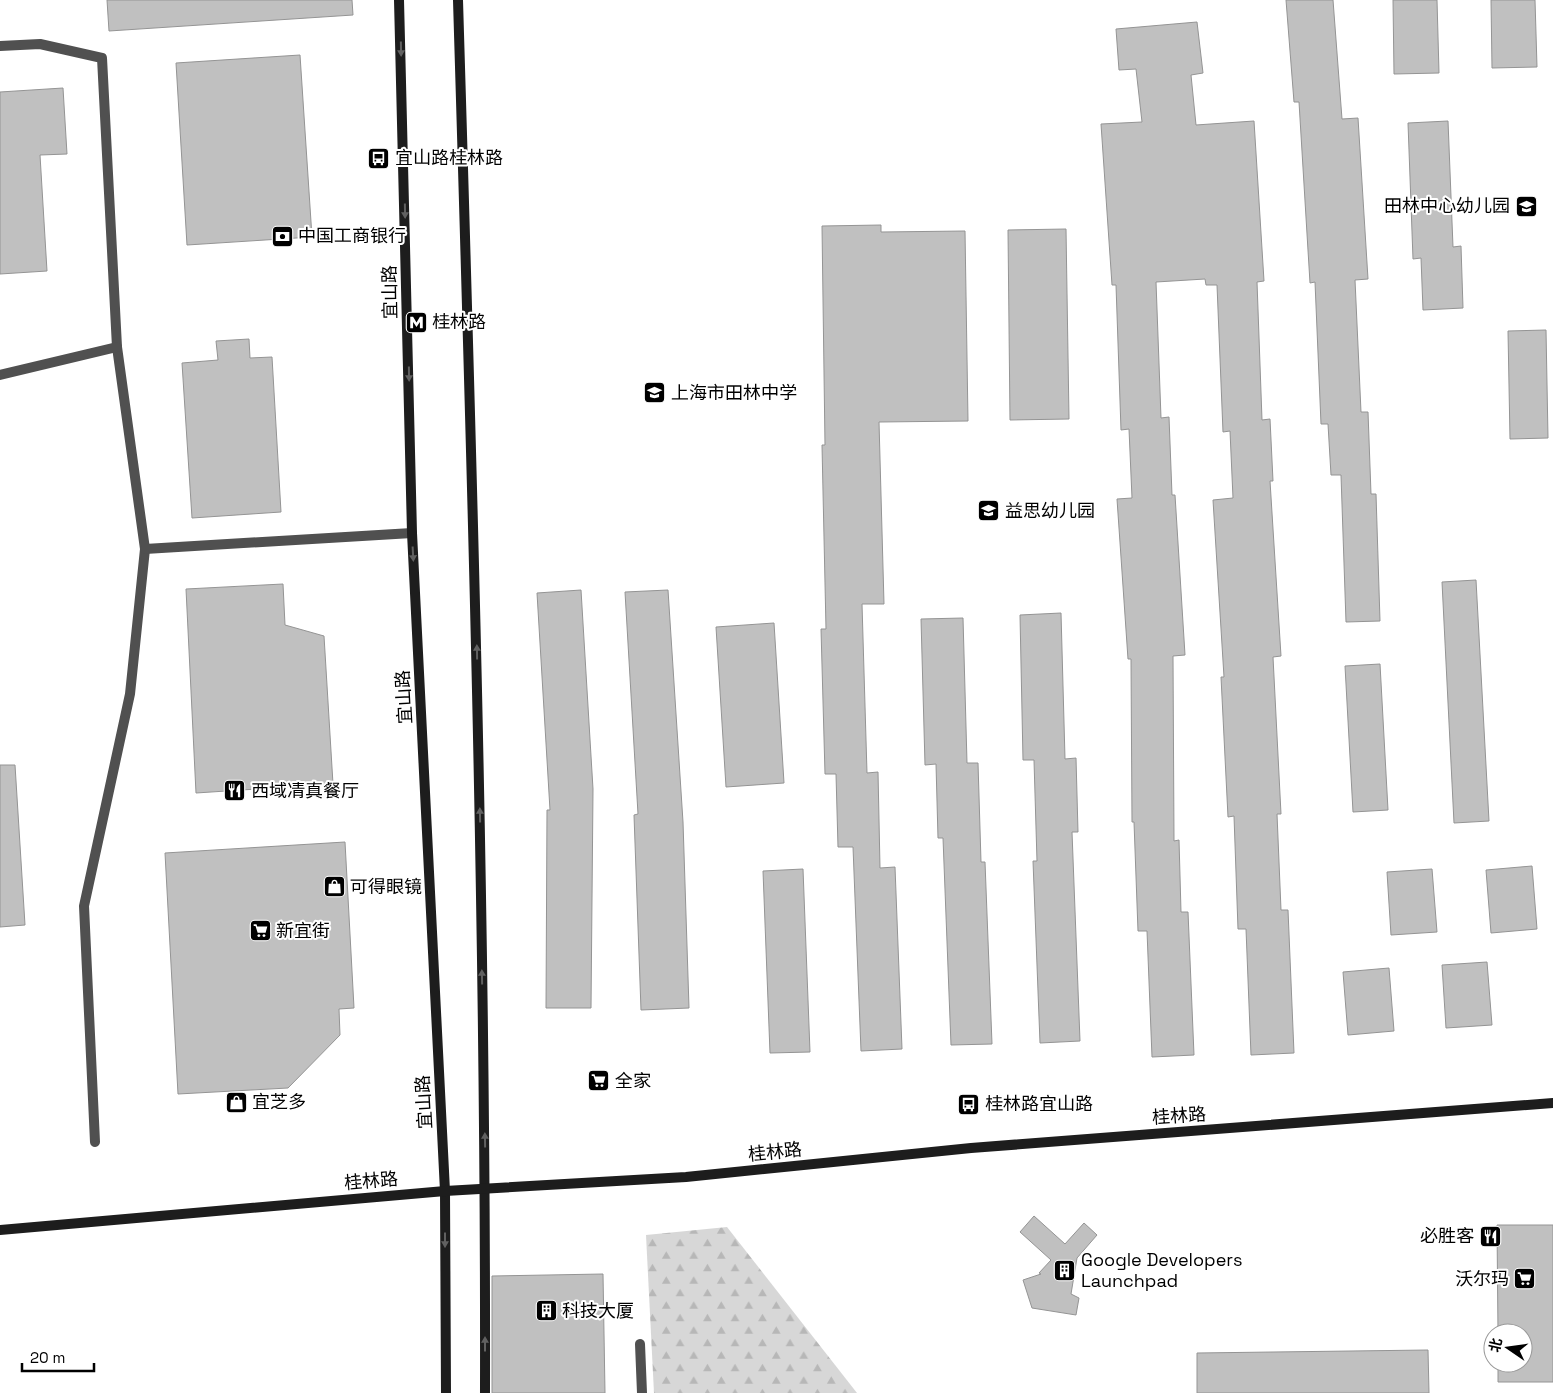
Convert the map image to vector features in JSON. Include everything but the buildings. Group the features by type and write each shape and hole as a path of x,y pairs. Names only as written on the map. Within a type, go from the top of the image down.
{"main road":[{"name":"宜山路","path":"399,0 412,533 445,1191 446,1393"},
{"path":"458,0 477,627 486,1189 485,1393"},
{"name":"桂林路","path":"0,1230 445,1191 686,1177 971,1148 1553,1103"}],"lane":[{"path":"0,46 40,44 102,58 116,347 145,549 130,694 84,906 95,1142"},
{"path":"0,374 116,347"},
{"path":"145,549 412,533"},
{"path":"640,1344 642,1393"}],"green space":[{"path":"727,1227 857,1393 654,1393 646,1235"}],"place":[{"name":"宜山路桂林路","path":"379,158"},
{"name":"田林中心幼儿园","path":"1526,206"},
{"name":"中国工商银行","path":"282,236"},
{"name":"桂林路","path":"416,322"},
{"name":"上海市田林中学","path":"655,393"},
{"name":"益思幼儿园","path":"989,511"},
{"name":"西域凊真餐厅","path":"235,791"},
{"name":"可得眼镜","path":"334,887"},
{"name":"新宜街","path":"260,931"},
{"name":"全家","path":"599,1081"},
{"name":"宜芝多","path":"236,1102"},
{"name":"桂林路宜山路","path":"969,1104"},
{"name":"必胜客","path":"1490,1236"},
{"name":"Google Developers Launchpad","path":"1065,1270"},
{"name":"沃尔玛","path":"1525,1279"},
{"name":"科技大厦","path":"546,1311"}]}
